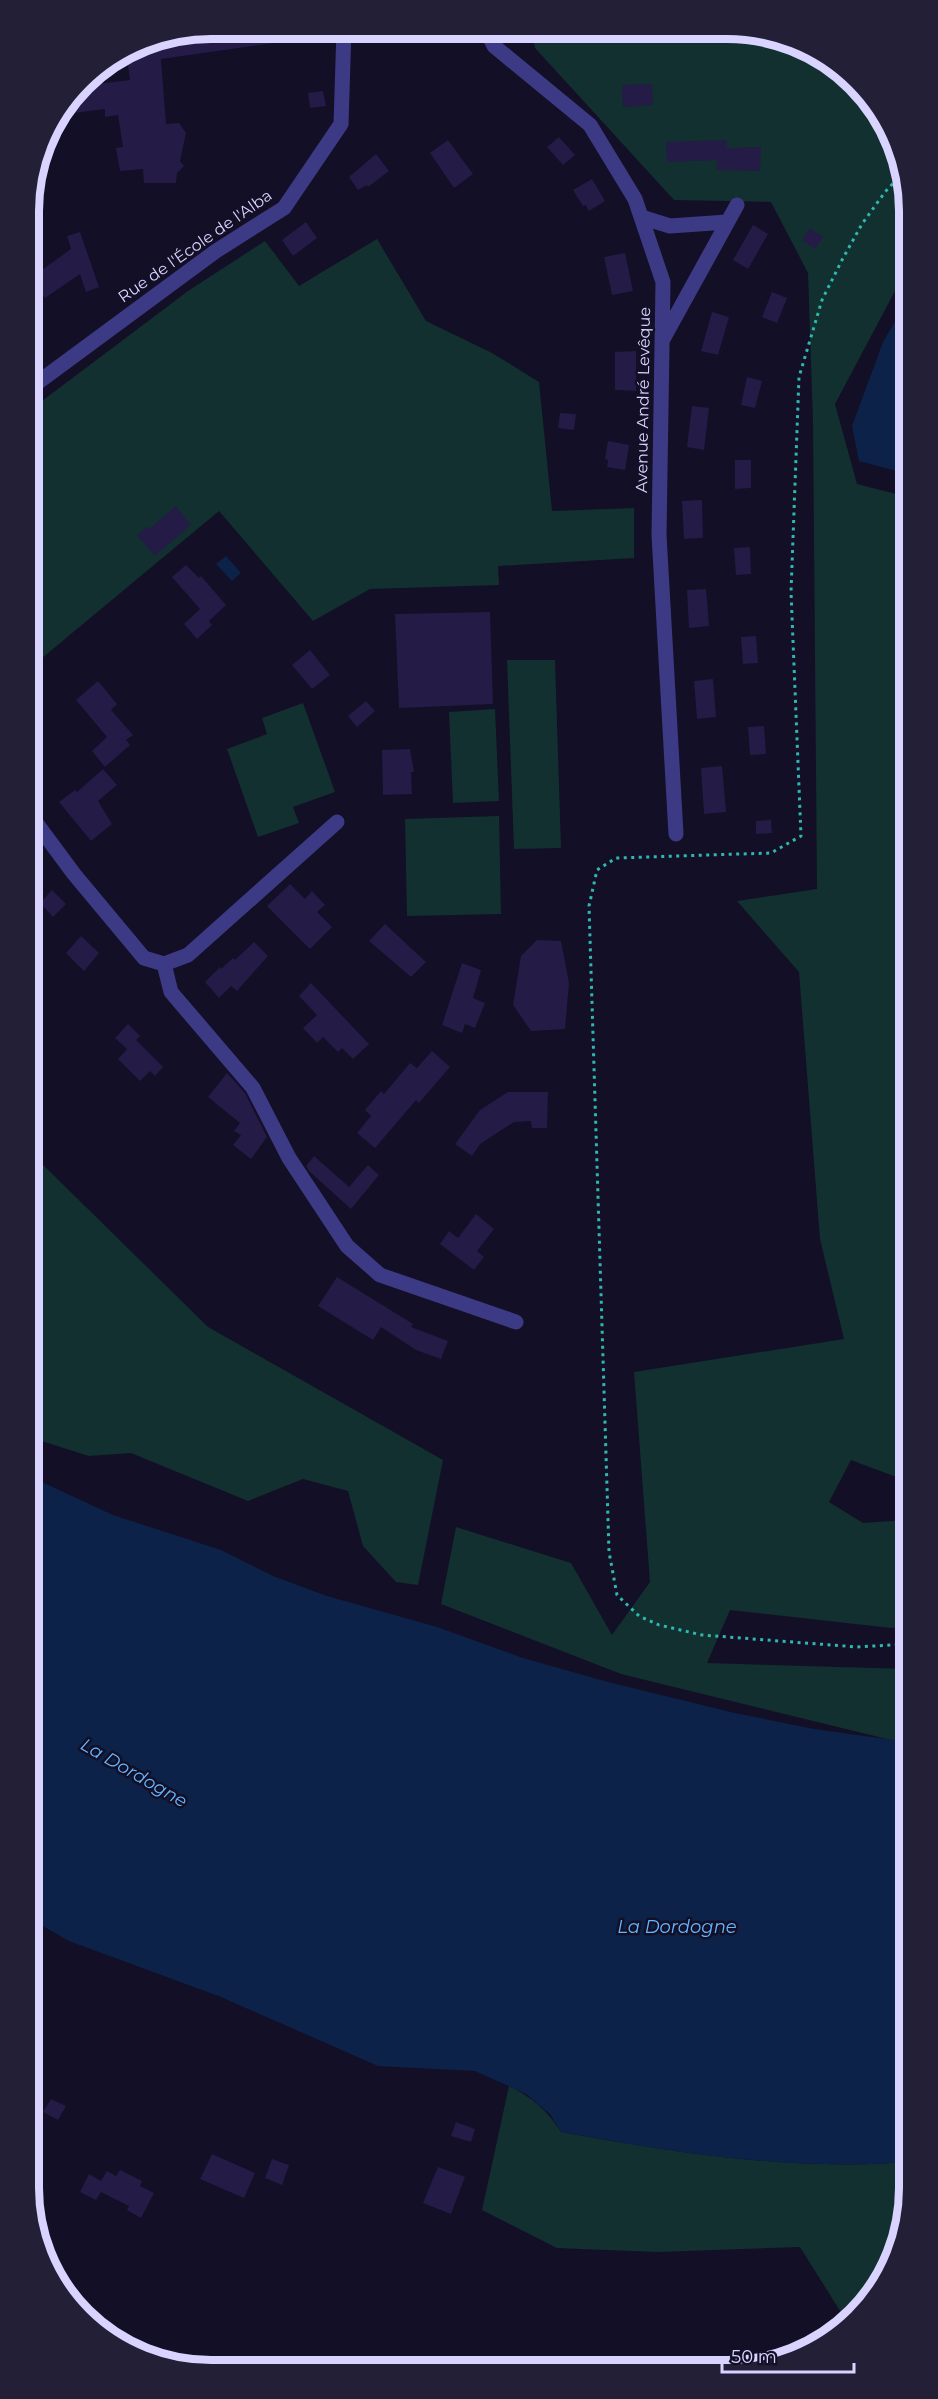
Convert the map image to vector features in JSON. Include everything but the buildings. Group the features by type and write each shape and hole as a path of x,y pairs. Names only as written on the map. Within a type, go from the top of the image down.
{"street":[{"name":"Rue de l'École de l'Alba","path":"39,381 216,251 284,208 341,124 344,39"},
{"name":"Avenue André Levêque","path":"490,39 494,46 590,125 635,199 663,282 659,535 675,834"},
{"path":"661,344 737,205"},
{"path":"641,217 670,226 727,222"},
{"path":"39,827 74,874 144,958 164,964 188,955 337,822"},
{"path":"164,964 171,992 253,1088 289,1158 347,1246 380,1275 516,1322"}],"path":[{"path":"896,180 862,224 822,300 799,377 791,592 801,836 771,853 615,858 597,870 589,906 609,1552 617,1595 639,1616 659,1625 702,1635 857,1647 899,1645"}],"green space":[{"path":"533,39 727,39 749,40 782,48 823,68 863,106 886,145 898,189 899,283 835,404 857,484 899,495 899,1478 851,1460 829,1502 863,1523 899,1521 899,1627 730,1610 707,1663 899,1669 899,1740 891,1740 621,1674 441,1604 456,1527 571,1563 612,1635 650,1582 634,1372 844,1339 820,1239 799,972 737,901 817,889 813,423 808,273 771,202 674,200 535,48"},
{"path":"377,239 426,321 492,353 539,382 552,511 634,508 634,558 498,566 499,585 370,589 313,621 219,511 39,661 39,403 188,291 265,241 299,286"},
{"path":"507,660 555,660 561,848 514,849"},
{"path":"303,703 335,792 293,807 299,823 258,837 227,749 267,734 262,718"},
{"path":"495,709 499,801 453,803 449,712"},
{"path":"499,816 501,914 407,916 405,819"},
{"path":"39,1161 208,1327 443,1460 418,1585 396,1582 363,1546 348,1491 303,1479 248,1501 131,1453 89,1456 39,1440"},
{"path":"509,2086 539,2105 561,2132 691,2153 778,2162 822,2164 899,2162 899,2199 896,2222 886,2254 863,2293 843,2315 800,2247 657,2252 557,2248 482,2210"}],"water":[{"path":"899,315 899,472 859,461 852,426 883,342"},
{"path":"226,556 241,573 232,581 216,564"},
{"name":"La Dordogne","path":"39,1481 113,1515 221,1550 273,1576 327,1596 437,1627 523,1658 608,1682 735,1713 814,1729 899,1741 899,2162 822,2164 778,2162 647,2147 561,2132 550,2114 526,2094 475,2071 378,2066 221,1997 69,1941 39,1924"}]}
